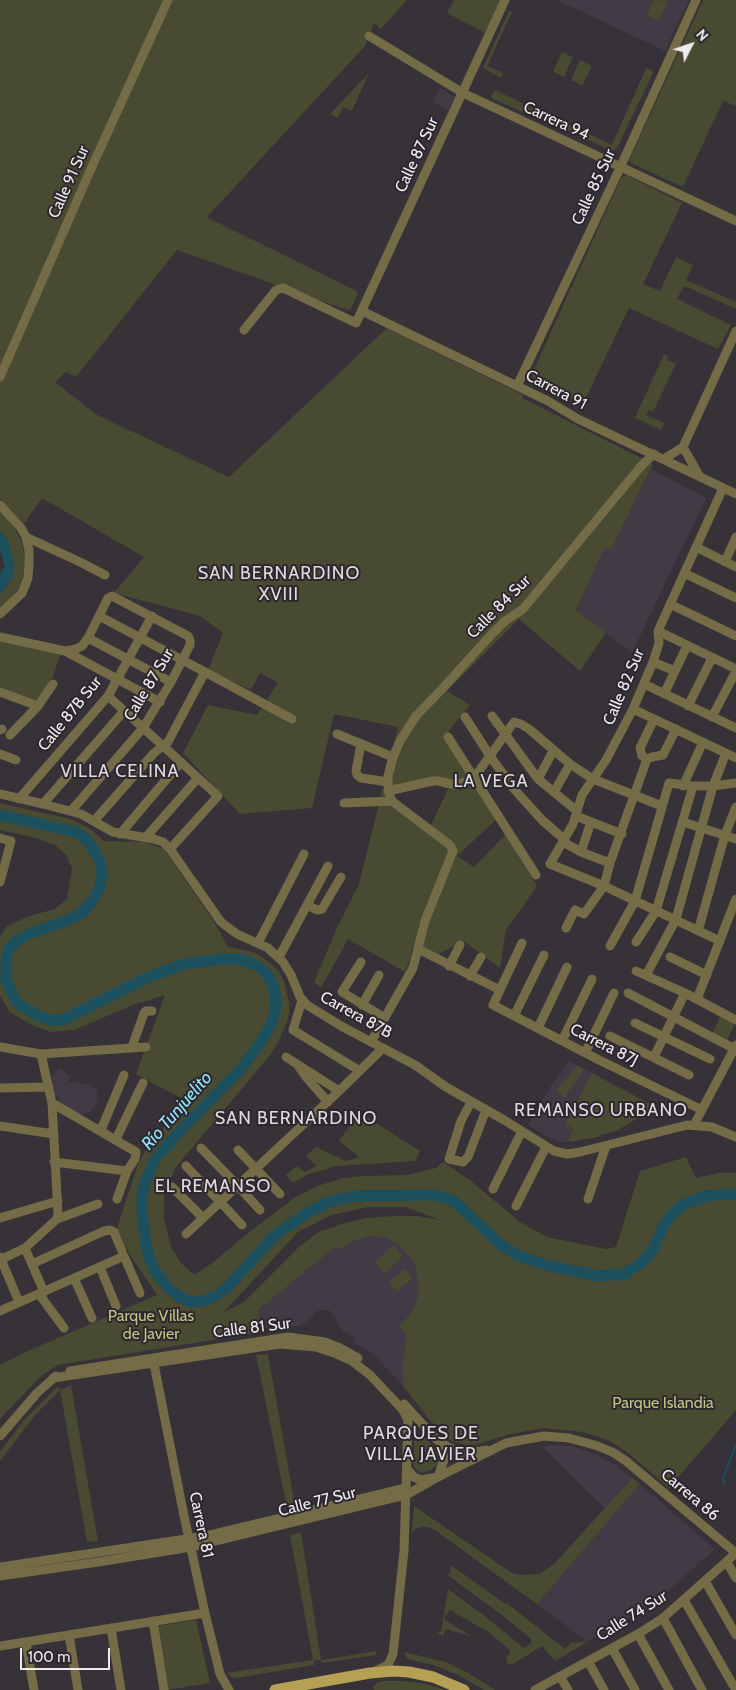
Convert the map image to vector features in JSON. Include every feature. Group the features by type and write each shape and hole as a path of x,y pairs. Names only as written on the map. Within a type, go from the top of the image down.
{"main road":[{"path":"275,1690 370,1673 393,1671 415,1673 439,1679 464,1690"}],"street":[{"name":"Calle 91 Sur","path":"0,377 90,171 168,0"},
{"name":"Calle 87 Sur","path":"244,330 276,290 283,288 356,322 505,0"},
{"name":"Calle 85 Sur","path":"517,386 620,168 696,0"},
{"name":"Carrera 94","path":"369,36 463,93 736,221"},
{"name":"Carrera 91","path":"362,311 548,401 578,419 736,494"},
{"path":"664,459 683,447 736,331"},
{"path":"683,447 700,477"},
{"name":"Calle 84 Sur","path":"388,786 393,757 404,732 416,716 490,636 523,609 642,465 654,454"},
{"name":"Calle 82 Sur","path":"604,886 550,864 564,841 577,813 582,795 606,760 633,709 653,662 659,643 658,632 723,488"},
{"path":"0,506 26,537 29,551 26,586 22,594 0,614"},
{"path":"26,537 105,575"},
{"path":"725,562 736,538"},
{"path":"696,547 736,567"},
{"path":"684,572 736,598"},
{"path":"65,651 82,646 108,598 112,596 152,616"},
{"path":"670,604 736,636"},
{"path":"99,616 292,719"},
{"name":"Calle 87 Sur","path":"71,811 143,728 160,702 190,646 188,636 152,616"},
{"name":"Calle 87B Sur","path":"19,799 108,696 152,616"},
{"path":"658,632 736,670 712,717"},
{"path":"0,637 65,651 160,702"},
{"path":"88,638 171,682"},
{"path":"664,694 687,646"},
{"path":"688,706 712,658"},
{"path":"653,662 674,671"},
{"path":"94,821 154,753 168,742 205,672"},
{"path":"10,735 38,706 53,684"},
{"path":"644,684 736,728"},
{"path":"0,692 38,706"},
{"path":"108,696 218,796 170,849"},
{"path":"633,709 736,758"},
{"path":"43,804 124,711"},
{"path":"492,716 538,779 577,813 591,822 622,834"},
{"path":"465,717 514,790 542,820 564,841 581,852 610,863"},
{"path":"654,719 642,743 642,756 649,758 662,756 676,729"},
{"path":"361,744 356,771 357,775 361,778 388,786 433,781 455,786 474,778 514,722 529,729 553,751 593,779 662,806"},
{"path":"337,734 393,757"},
{"path":"448,737 536,875"},
{"path":"683,786 703,742"},
{"path":"538,779 553,751"},
{"path":"646,975 676,919 713,786 726,753"},
{"path":"0,754 16,760"},
{"path":"566,928 575,910 584,914 604,886 610,863 649,758"},
{"path":"120,834 181,762"},
{"path":"554,792 570,764"},
{"path":"146,837 198,778"},
{"path":"610,946 635,901 669,783 683,786 713,786 736,783"},
{"path":"371,1042 413,968 431,902 453,851 450,845 392,801 388,786"},
{"path":"636,942 656,911 693,786"},
{"name":"Carrera 87B","path":"0,794 81,814 113,832 146,837 163,842 170,849 221,922 237,934 258,943 279,957 288,969 302,1000 323,1015 415,1065 446,1087 546,1147 561,1154 606,1146 678,1126 712,1127 736,1137"},
{"path":"344,802 392,801"},
{"path":"698,931 725,835 736,807"},
{"path":"581,852 591,822"},
{"path":"683,822 736,839"},
{"path":"0,838 11,841 0,882"},
{"path":"258,943 304,854"},
{"path":"279,957 328,866"},
{"path":"307,905 317,910 322,909 341,877"},
{"path":"604,886 720,941"},
{"path":"697,999 736,900"},
{"path":"418,949 500,990 522,943"},
{"path":"449,966 460,945"},
{"path":"514,1016 544,955"},
{"path":"470,976 481,957"},
{"path":"670,957 707,975"},
{"path":"361,962 342,992 385,1018"},
{"path":"538,1028 567,967"},
{"path":"636,971 685,993 736,1020"},
{"path":"362,1005 379,975"},
{"path":"562,1040 592,979"},
{"name":"Carrera 87J","path":"500,990 493,1005 585,1053 702,1110"},
{"path":"585,1053 614,993"},
{"path":"628,993 732,1045 694,1125"},
{"path":"654,1057 685,993"},
{"path":"302,1000 294,1030 360,1071"},
{"path":"132,1047 144,1013 152,1011"},
{"path":"635,1023 710,1059"},
{"path":"610,1036 689,1075"},
{"path":"0,1047 41,1054 146,1047"},
{"path":"186,1234 328,1102 383,1048"},
{"path":"41,1054 52,1103 54,1162 58,1201 57,1219"},
{"path":"286,1057 339,1091"},
{"path":"297,1064 328,1102"},
{"path":"101,1130 124,1075"},
{"path":"116,1139 143,1083"},
{"path":"0,1088 49,1087"},
{"path":"471,1102 461,1121 449,1160 463,1162 468,1157 486,1110"},
{"path":"52,1103 136,1152 134,1161 127,1171 118,1199"},
{"path":"0,1126 54,1134"},
{"path":"493,1189 522,1131"},
{"path":"588,1199 606,1146"},
{"path":"516,1206 546,1147"},
{"path":"201,1148 260,1210"},
{"path":"238,1150 280,1194"},
{"path":"54,1162 127,1171"},
{"path":"186,1166 242,1225"},
{"path":"172,1187 203,1218"},
{"path":"0,1218 58,1201"},
{"path":"20,1302 0,1259 25,1248 57,1219 98,1204"},
{"path":"32,1264 110,1230 114,1232 140,1293"},
{"path":"25,1248 42,1293 64,1328"},
{"path":"0,1311 100,1267 123,1254"},
{"path":"100,1267 116,1306"},
{"path":"74,1278 92,1318"},
{"name":"Calle 81 Sur","path":"0,1436 4,1427 52,1378 64,1372 288,1337 310,1339 340,1348 371,1368 441,1443 455,1450 469,1453 480,1452 506,1443"},
{"name":"Calle 81 Sur","path":"52,1378 280,1344 316,1347 334,1352 362,1368 403,1410 408,1420 407,1469"},
{"name":"Carrera 81","path":"154,1364 205,1613 220,1674 229,1690"},
{"name":"Calle 77 Sur","path":"0,1576 98,1562 190,1543 406,1492 506,1443 544,1436 569,1438 598,1446 626,1461"},
{"path":"407,1469 414,1477 421,1480 438,1477 445,1455 441,1443"},
{"name":"Carrera 86","path":"626,1461 736,1553"},
{"path":"370,1673 388,1665 393,1654 404,1551 407,1469"},
{"name":"Calle 77 Sur","path":"0,1567 190,1543"},
{"name":"Calle 74 Sur","path":"535,1690 638,1634 663,1618 736,1553"},
{"path":"727,1562 736,1578"},
{"path":"705,1581 736,1635"},
{"path":"684,1600 736,1690"},
{"path":"0,1646 205,1613"},
{"path":"663,1618 702,1690"},
{"path":"154,1622 164,1690"},
{"path":"112,1628 121,1690"},
{"path":"638,1634 669,1690"},
{"path":"69,1635 78,1690"},
{"path":"26,1642 34,1690"},
{"path":"612,1648 635,1690"},
{"path":"588,1661 604,1690"},
{"path":"560,1676 568,1690"}],"shaded area":[{"path":"557,0 689,0 665,51"},
{"path":"440,87 455,97 448,111 433,102"},
{"path":"651,469 706,498 632,653 576,610 605,547 611,549"},
{"path":"569,1061 592,1073 565,1124 573,1129 568,1142 561,1142 528,1125 550,1087"},
{"path":"59,1067 71,1077 65,1084 70,1082 90,1084 97,1091 98,1101 88,1113 80,1114 60,1104 58,1095 54,1096 52,1076"},
{"path":"370,1236 387,1238 400,1246 415,1264 418,1288 417,1299 412,1311 399,1327 407,1334 403,1357 403,1386 376,1357 354,1343 354,1338 343,1331 329,1310 317,1311 307,1322 299,1326 262,1329 257,1310 335,1247 343,1249 349,1243"},
{"path":"552,1445 573,1446 597,1455 612,1463 632,1478 605,1508 542,1447"},
{"path":"640,1484 715,1549 658,1600 587,1642 537,1604"}],"green space":[{"path":"0,0 407,0 381,29 374,23 365,46 207,217 358,292 350,311 177,250 76,377 66,372 55,382 97,415 229,477 387,328 523,395 522,398 653,464 611,550 605,547 576,610 606,633 580,671 519,619 447,691 470,705 444,737 469,777 454,781 397,786 394,798 431,825 448,789 459,790 474,785 496,820 457,856 474,867 505,835 537,886 506,930 500,968 464,941 434,956 413,945 405,972 348,939 321,988 314,982 336,930 359,884 398,727 334,714 312,808 240,814 183,753 208,705 257,715 278,683 260,673 251,690 208,670 223,633 200,616 114,593 144,557 42,498 24,524 0,499"},
{"path":"454,0 501,0 485,33 447,13"},
{"path":"654,0 668,1 659,21 647,15"},
{"path":"703,0 736,0 736,106 723,101 683,187 631,163 629,160"},
{"path":"509,11 512,12 487,66 503,73 501,78 483,68"},
{"path":"562,52 573,57 564,77 553,72"},
{"path":"580,60 592,66 582,86 571,80"},
{"path":"646,68 654,71 617,148 611,151 549,121 548,115 612,145"},
{"path":"369,73 352,111 343,107 338,118 330,114"},
{"path":"495,90 543,113 531,116 491,98"},
{"path":"626,175 682,203 643,284 660,291 676,257 693,265 686,280 736,302 736,309 684,286 677,299 731,325 718,349 629,308 583,404 538,383 532,374 621,178"},
{"path":"664,354 668,356 667,360 676,364 653,412 649,410 646,415 664,423 661,430 635,418"},
{"path":"0,512 12,524 22,542 25,564 22,584 11,598 0,607 0,594 12,579 8,541 0,531"},
{"path":"0,641 61,653 53,676 37,703 0,689"},
{"path":"0,803 70,819 89,828 104,841 145,842 164,849 215,923 228,947 261,956 278,970 284,981 289,1002 289,1014 279,1040 271,1054 176,1167 164,1193 164,1218 171,1247 181,1263 194,1275 211,1264 294,1198 317,1186 343,1178 407,1175 436,1168 443,1162 471,1181 520,1222 547,1237 606,1249 616,1247 640,1171 686,1157 696,1178 719,1173 736,1173 736,1410 669,1488 628,1453 610,1441 583,1432 543,1428 511,1434 474,1445 465,1445 451,1441 429,1419 403,1386 403,1357 407,1334 399,1327 412,1311 417,1299 418,1288 415,1264 400,1246 387,1238 370,1236 349,1243 343,1249 335,1247 258,1310 262,1332 58,1365 41,1376 0,1419 0,1365 157,1295 130,1255 117,1228 138,1164 149,1145 188,1102 136,1074 165,995 133,1005 74,1030 50,1032 30,1024 10,1012 0,996 0,937 7,926 29,916 55,909 67,899 72,868 66,855 55,845 0,830","holes":["368,1207 405,1207 440,1220 417,1216 366,1218 319,1232 300,1246 244,1302 224,1312 298,1232 331,1215"]},
{"path":"720,1017 735,1023 727,1041 712,1034"},
{"path":"577,1065 584,1069 564,1098 556,1091"},
{"path":"592,1073 656,1107 618,1130 593,1138 568,1142 573,1129 565,1124"},
{"path":"359,1112 420,1151 415,1161 336,1166 307,1175 293,1183 286,1175 297,1166 305,1172 316,1166 306,1156 316,1147 346,1161 359,1157 339,1141"},
{"path":"394,1245 403,1256 384,1273 375,1262"},
{"path":"405,1269 413,1278 397,1291 389,1282"},
{"path":"268,1354 295,1505 287,1508 256,1355"},
{"path":"71,1385 98,1541 87,1542 60,1390"},
{"path":"58,1386 60,1390 36,1414 0,1461 0,1452 23,1421"},
{"path":"422,1434 438,1452 439,1460 437,1466 421,1473 415,1469 413,1462 415,1438"},
{"path":"632,1478 640,1484 537,1604 429,1527 416,1529 412,1533 414,1506 512,1573 522,1575 540,1574 555,1563"},
{"path":"301,1532 321,1660 314,1660 314,1665 237,1678 231,1677 226,1673 313,1660 290,1535"},
{"path":"451,1565 508,1604 565,1649 571,1643 587,1642 555,1661 542,1646 513,1664 508,1664 506,1658 510,1650 485,1629 450,1610 445,1616 445,1620 471,1636 446,1629 443,1636 436,1633 441,1632 448,1589 524,1648 531,1643 531,1639 506,1618 446,1574 450,1573"},
{"path":"196,1620 210,1683 167,1690 157,1626"},
{"path":"377,1651 376,1655 322,1663 321,1660"},
{"path":"404,1652 446,1662 495,1690 484,1690 458,1675 433,1665 411,1660 407,1658"},
{"path":"382,1681 426,1684 446,1690 374,1690 373,1687"}],"water":[{"path":"0,531 8,541 14,563 12,579 0,594 0,573 5,567 0,549"}],"waterway":[{"name":"Río Tunjuelito","path":"0,815 76,832 87,840 98,857 102,871 100,887 92,902 83,912 66,921 31,933 16,941 9,949 6,960 6,980 17,1003 49,1020 63,1020 151,976 184,964 222,959 240,959 257,966 269,977 273,987 276,999 275,1012 271,1025 256,1049 240,1070 156,1158 146,1179 142,1195 142,1212 149,1257 155,1271 168,1288 180,1297 191,1302 203,1301 215,1296 227,1288 275,1235 307,1213 329,1202 355,1196 433,1195 449,1199 455,1202 501,1245 519,1256 549,1266 599,1276 624,1274 644,1261 653,1249 664,1225 673,1213 684,1204 705,1196 736,1194"},
{"path":"724,1485 723,1478 736,1445"}],"district":[{"name":"SAN BERNARDINO XVIII","path":"279,584"},
{"name":"VILLA CELINA","path":"120,772"},
{"name":"LA VEGA","path":"491,782"},
{"name":"REMANSO URBANO","path":"601,1111"},
{"name":"SAN BERNARDINO","path":"296,1119"},
{"name":"EL REMANSO","path":"213,1187"},
{"name":"PARQUES DE VILLA JAVIER","path":"421,1444"}],"park label":[{"name":"Parque Villas de Javier","path":"151,1325"},
{"name":"Parque Islandia","path":"663,1403"}]}
